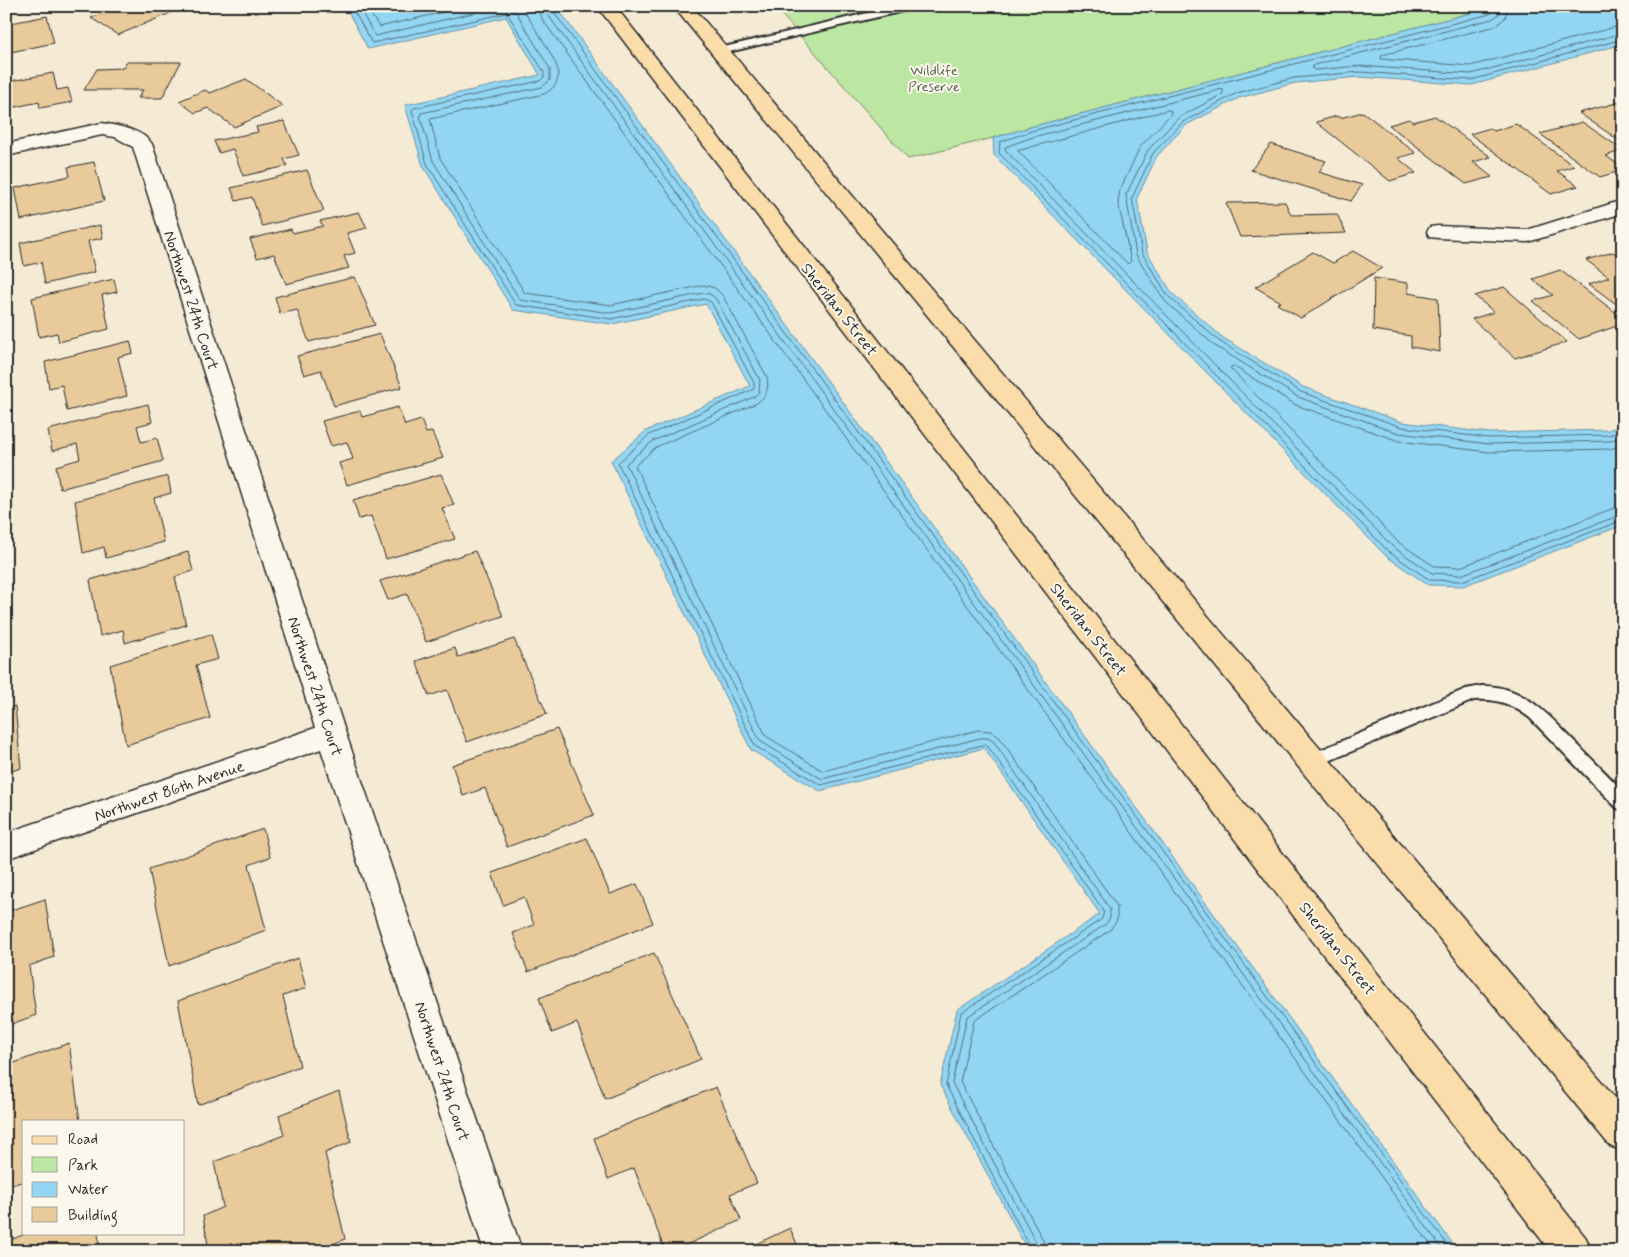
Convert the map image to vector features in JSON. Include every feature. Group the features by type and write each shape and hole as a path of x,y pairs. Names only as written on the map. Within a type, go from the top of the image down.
{"main road":[{"name":"Sheridan Street","path":"606,6 1574,1251"},
{"path":"682,6 1623,1134"}],"street":[{"name":"Northwest 24th Court","path":"6,150 102,129 120,132 142,144 331,734 504,1251"},
{"path":"1438,232 1528,236 1623,206"},
{"name":"Northwest 86th Avenue","path":"6,846 331,734"}],"lane":[{"path":"720,51 912,6"},
{"path":"1312,761 1472,694 1488,692 1504,694 1521,701 1536,713 1623,802"}],"green space":[{"name":"Wildlife Preserve","path":"774,6 1498,6 908,159"}],"water":[{"path":"345,6 556,6 1458,1251 1028,1251 940,1085 957,1010 1100,914 984,748 820,791 751,750 611,461 646,431 750,386 706,304 612,324 513,310 423,166 405,105 540,75 506,17 368,49"},
{"path":"1498,6 1623,6 1623,44 1472,85 1359,77 1295,83 1239,98 1186,125 1157,156 1137,198 1147,252 1172,293 1222,337 1303,387 1402,422 1489,433 1608,430 1623,425 1623,525 1463,586 1428,585 1386,556 994,155 993,138"}],"building":[{"path":"120,6 175,6 180,9 118,35 91,18"},
{"path":"47,16 54,43 6,53 6,24"},
{"path":"126,62 181,62 162,98 138,98 143,90 84,90 97,69 123,68"},
{"path":"53,73 57,90 68,88 72,102 40,108 39,102 6,109 6,82"},
{"path":"246,79 283,106 234,127 208,108 195,113 179,101 205,90 210,93"},
{"path":"1620,102 1623,104 1623,143 1579,113"},
{"path":"1363,112 1416,153 1398,158 1416,173 1390,181 1316,122"},
{"path":"1435,116 1491,157 1473,162 1492,177 1466,184 1389,125 1409,119 1413,122"},
{"path":"284,121 299,155 284,159 287,166 243,176 233,149 219,153 214,141 258,132 256,127"},
{"path":"1582,122 1623,150 1606,156 1623,168 1623,170 1600,177 1540,134"},
{"path":"1516,124 1574,166 1557,171 1578,186 1551,194 1470,134 1490,128 1494,131"},
{"path":"1271,144 1326,161 1319,172 1362,185 1351,201 1251,170"},
{"path":"94,162 104,201 21,220 15,188 70,176 68,167"},
{"path":"307,170 324,211 262,226 252,197 236,201 231,188"},
{"path":"1285,202 1291,215 1337,214 1346,233 1240,237 1226,203"},
{"path":"359,212 367,228 347,233 355,253 344,256 349,268 286,284 274,254 257,258 250,239 291,229 293,233 323,226 320,221"},
{"path":"100,225 103,238 88,241 95,272 45,284 41,262 24,266 20,243"},
{"path":"1353,251 1382,268 1301,318 1277,304 1281,302 1255,287 1313,252 1333,263"},
{"path":"1613,252 1623,259 1623,309 1589,284 1609,277 1586,260"},
{"path":"1560,270 1623,318 1623,324 1579,339 1533,301 1553,295 1533,279"},
{"path":"355,277 375,325 309,342 297,310 280,314 275,297"},
{"path":"1374,278 1408,283 1408,293 1438,298 1440,352 1411,347 1411,336 1373,330"},
{"path":"114,279 117,292 102,295 109,329 59,342 57,333 39,337 32,298"},
{"path":"1504,287 1567,342 1515,358 1472,319 1494,312 1475,296"},
{"path":"380,334 402,387 334,406 321,370 304,375 297,356"},
{"path":"130,341 133,353 118,357 127,396 67,411 62,385 49,388 45,362"},
{"path":"148,404 152,422 137,426 141,442 157,438 163,461 60,489 56,466 80,459 77,444 52,451 48,430"},
{"path":"398,407 405,425 421,420 426,433 432,432 443,458 347,485 339,463 353,459 347,442 331,446 322,421 360,411 362,417"},
{"path":"441,474 454,505 442,508 455,539 386,559 371,516 359,519 353,500"},
{"path":"168,476 171,493 154,498 164,542 106,558 104,547 83,553 75,501"},
{"path":"475,551 503,616 426,642 407,594 388,600 380,581"},
{"path":"188,552 193,571 175,577 186,625 125,643 123,630 100,636 90,580"},
{"path":"211,634 218,659 196,665 210,718 126,745 110,665"},
{"path":"514,639 547,714 467,742 447,690 429,696 416,661 455,648 458,657"},
{"path":"15,706 21,768 6,773 6,709"},
{"path":"557,729 594,815 507,847 485,788 463,796 452,765"},
{"path":"263,829 270,857 249,865 266,930 169,966 149,869"},
{"path":"587,838 610,894 637,884 653,923 528,972 513,933 534,925 524,897 503,905 492,873"},
{"path":"45,899 54,957 29,966 36,1015 6,1026 6,912"},
{"path":"654,953 701,1059 605,1099 577,1023 552,1033 539,998"},
{"path":"298,958 306,988 283,996 300,1066 198,1105 178,1001"},
{"path":"69,1043 80,1120 22,1120 22,1182 6,1187 6,1066"},
{"path":"716,1087 757,1183 730,1194 741,1220 673,1251 665,1251 634,1168 608,1179 594,1138"},
{"path":"339,1091 351,1142 325,1153 345,1239 316,1251 261,1251 261,1248 253,1251 209,1251 203,1216 223,1207 214,1162 284,1135 279,1115"},
{"path":"11,1225 13,1239 25,1234 98,1234 100,1251 6,1251 6,1227"},
{"path":"790,1228 800,1251 741,1251"}]}
